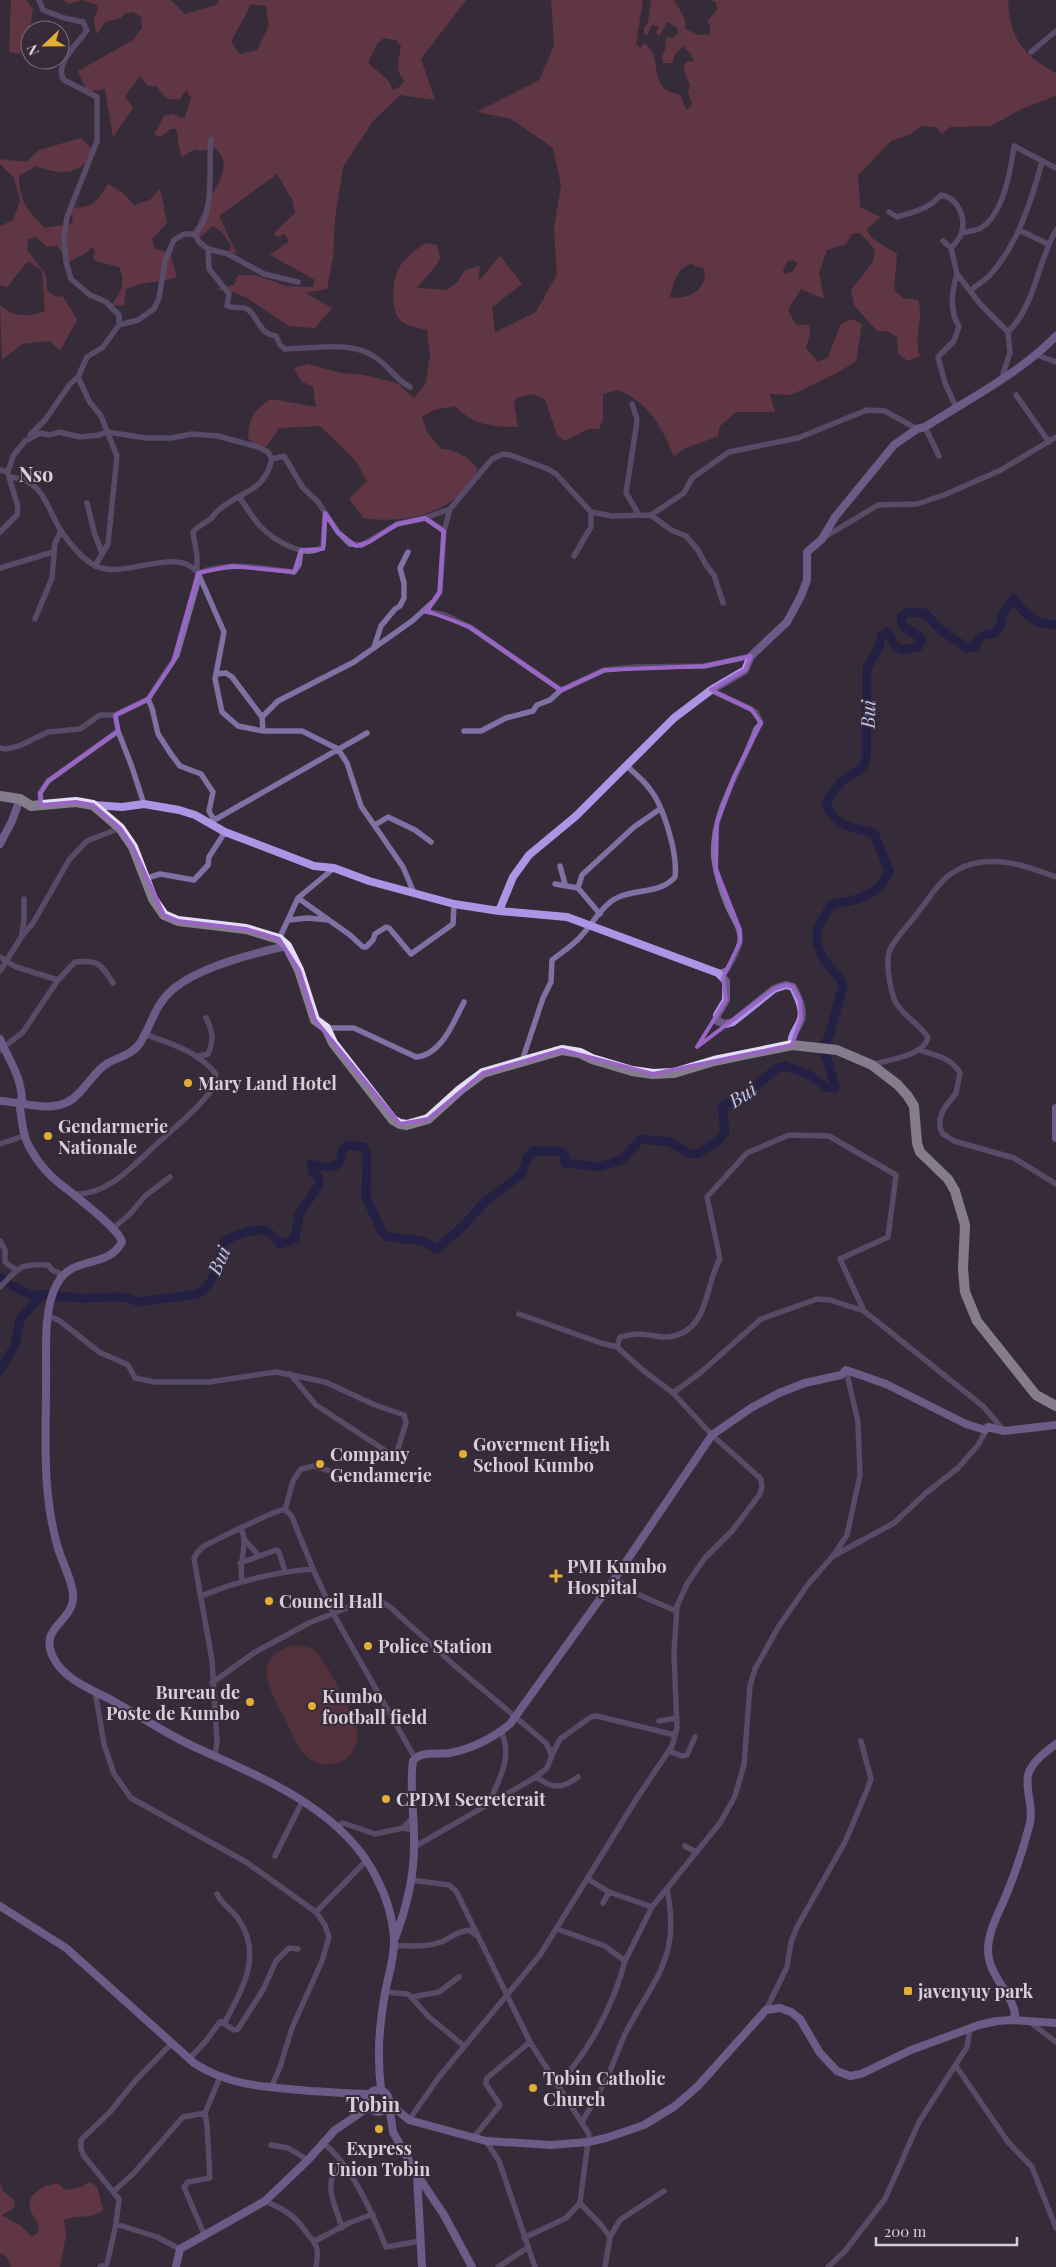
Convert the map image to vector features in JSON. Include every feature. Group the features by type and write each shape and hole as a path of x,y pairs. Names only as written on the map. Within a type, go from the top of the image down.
{"highway":[{"path":"0,796 20,799 31,806 76,802 93,805 120,828 133,847 153,899 164,914 178,921 246,929 279,939 287,946 299,970 315,1020 326,1028 333,1043 365,1085 393,1120 400,1124 428,1120 460,1090 483,1073 562,1050 580,1053 592,1060 632,1071 653,1074 674,1073 714,1061 792,1045 837,1050 872,1065 898,1085 907,1095 914,1106 917,1143 920,1152 948,1179 955,1191 965,1225 963,1269 965,1292 977,1321 1036,1395 1056,1406"}],"street":[{"path":"0,532 17,515 18,506 9,474 13,456 25,440 45,420 70,384 78,377 87,358 103,347 119,324 119,315 106,302 90,295 71,279 66,262 64,238 66,217 97,141 98,117 97,97 64,80 61,76 61,68 67,56 87,30 83,22 64,18 43,10 39,0"},
{"path":"1031,52 1056,31"},
{"path":"119,324 138,320 154,308 159,298 165,261 174,240 184,234 195,234 203,227 209,192 211,139"},
{"path":"962,233 980,229 996,210 1008,181 1014,146 1056,168"},
{"path":"970,292 990,276 1019,230 1033,196 1042,162"},
{"path":"889,212 897,217 920,212 935,202 941,195 946,196 954,201 961,212 962,233 951,248"},
{"path":"1019,230 1048,244"},
{"path":"1008,332 1020,320 1030,298 1048,244 1056,230"},
{"path":"195,234 199,242 208,249 228,254 264,274 298,282"},
{"path":"944,242 951,248 957,274 970,292 1008,332 1010,353 1002,377"},
{"path":"208,249 209,269 228,294 227,306 233,309 244,308 250,310 265,333 276,336 280,345 285,349 326,346 367,352 378,359 400,382 410,387"},
{"path":"956,407 945,383 938,356 954,342 959,326 952,317 954,285 957,274"},
{"path":"822,539 835,518 894,444 1037,355 1056,336"},
{"path":"1037,355 1056,362"},
{"path":"78,377 89,401 101,416 117,456 117,471 108,544 95,566"},
{"path":"1016,395 1049,442"},
{"path":"632,404 637,419 626,493 639,515"},
{"path":"262,717 278,701 354,662 424,611 440,592 444,531 450,510 492,459 503,454 523,459 548,469 591,512 612,516 651,515 684,493 692,478 729,452 798,438 866,410 885,411 921,428 939,456"},
{"path":"25,440 40,433 50,435 59,432 80,437 107,432 146,438 171,438 192,434 218,436 258,448 268,452 272,459"},
{"path":"499,911 512,877 529,855 576,816 674,718 710,690 745,670 751,656 787,622 807,580 807,552 822,539 878,505 917,504 944,495 1001,470 1056,437"},
{"path":"272,459 284,456 298,481 338,532 350,544 356,546 369,542 397,524 450,510"},
{"path":"0,748 6,749 19,746 48,732 80,729 100,715 115,715 148,699 177,655 197,572 197,556 193,532 198,526 211,519 219,509 254,490 261,483 272,459"},
{"path":"0,470 36,486 44,496 61,531 83,556 95,566 114,570 174,562 188,563 197,572 224,632 215,680 222,712 238,726 263,731 302,731 338,748 348,763 358,799 403,867 414,893"},
{"path":"239,497 265,530 301,550 317,550 322,546 325,513"},
{"path":"87,503 95,535 102,553"},
{"path":"574,556 591,526 591,512"},
{"path":"651,515 671,530 686,536 698,550 714,576 723,603"},
{"path":"425,518 444,531"},
{"path":"35,619 52,578 55,543 61,531"},
{"path":"197,572 221,566 232,566 294,572 299,565 301,550"},
{"path":"0,568 54,552"},
{"path":"374,647 381,626 402,602 404,583 400,568 408,552"},
{"path":"424,611 445,615 470,627 561,690"},
{"path":"464,731 482,731 506,718 533,711 537,705 550,700 561,690 604,670 634,667 704,666 751,656"},
{"path":"216,674 226,673 232,677 262,717 263,731"},
{"path":"710,690 756,712 761,723 756,729 735,775 721,810 715,837 716,869 728,905 740,930 738,948 727,970 726,1000 717,1015 717,1021 724,1024 732,1022 774,989 786,985 794,987 800,1001 801,1018 792,1034 792,1045"},
{"path":"148,699 158,734 171,754 180,766 201,774 213,792 209,811 212,821"},
{"path":"115,715 118,731 144,804"},
{"path":"40,806 40,793 48,781 118,731"},
{"path":"212,821 367,733"},
{"path":"522,1061 543,998 551,982 552,960 576,942 589,924 613,900 666,885 675,877 676,861 660,808 649,788 626,766"},
{"path":"0,844 12,821 20,799"},
{"path":"93,805 122,807 144,804 179,810 212,821 225,832 314,866 334,868 454,904 499,911 567,917 718,973 726,982"},
{"path":"578,888 582,875 634,827 660,808"},
{"path":"375,825 388,817 415,830 432,842"},
{"path":"0,971 22,936 33,923 69,860 88,841 120,828"},
{"path":"146,878 160,874 194,880 208,865 209,856 225,832"},
{"path":"872,1065 919,1050 926,1045 928,1038 924,1030 902,1011 895,1001 888,963 890,952 896,941 928,896 949,875 961,868 980,862 1002,861 1056,876"},
{"path":"560,866 565,884"},
{"path":"279,939 298,898 334,868"},
{"path":"555,884 565,884 578,888 600,914"},
{"path":"298,898 350,934 363,947 374,940 373,936 380,929 389,928 412,954 454,924 454,904"},
{"path":"22,936 24,899"},
{"path":"289,920 307,918 330,920"},
{"path":"0,1101 19,1102 31,1107 46,1107 59,1105 75,1098 107,1063 122,1058 139,1045 156,1010 171,991 196,976 228,963 253,954 287,946"},
{"path":"0,958 6,962 58,980"},
{"path":"2,1049 23,1032 58,980 75,962 92,960 103,967 113,983"},
{"path":"718,973 727,970"},
{"path":"326,1028 354,1028 416,1058 424,1057 442,1041 464,1002"},
{"path":"206,1018 212,1032 208,1064"},
{"path":"76,1194 86,1194 99,1189 129,1171 179,1125 212,1090 216,1074 208,1064 186,1048 144,1034"},
{"path":"0,1039 2,1049 18,1076 22,1100 19,1102 24,1136 38,1161 53,1177 76,1194 121,1238 122,1242 114,1252 100,1260 78,1264 63,1274 56,1286 49,1316 44,1432 48,1503 58,1547 73,1597 71,1607 52,1632 49,1644 58,1667 94,1691 159,1728 263,1778 302,1802 336,1827 354,1844 366,1861 384,1894 390,1916 394,1944"},
{"path":"919,1050 943,1058 956,1065 960,1073 956,1093 943,1110 940,1119 940,1128 943,1134 954,1141 1014,1158 1056,1184"},
{"path":"198,1056 208,1054"},
{"path":"1056,1108 1056,1138"},
{"path":"617,1347 620,1337 639,1334 669,1337 688,1330 701,1316 707,1299 713,1270 720,1259 707,1197 747,1153 789,1135 829,1136 896,1175 888,1237 840,1259 864,1311"},
{"path":"0,1144 24,1136"},
{"path":"112,1229 129,1215 145,1196 170,1177"},
{"path":"0,1241 5,1250 5,1262 16,1270"},
{"path":"0,1287 16,1270 26,1264 48,1265 52,1270 63,1274"},
{"path":"673,1393 700,1373 761,1319 817,1299 830,1300 864,1311 984,1407 1004,1431"},
{"path":"409,2120 439,2077 540,1955 669,1751 676,1735 677,1718 674,1653 676,1611 687,1584 704,1559 732,1531 755,1502 762,1487 761,1479 712,1435 673,1393 617,1347 519,1314"},
{"path":"49,1316 60,1321 99,1352 128,1365 135,1378 148,1382 216,1382 269,1371 290,1374 325,1382 375,1405 404,1415 406,1423 396,1455 392,1455 316,1405 290,1374"},
{"path":"846,1370 886,1384 966,1424 985,1430 988,1427 1004,1431 1056,1425"},
{"path":"381,2090 377,2056 385,1992 394,1944 405,1910 411,1880 414,1847 412,1818 413,1764 415,1758 423,1754 443,1754 461,1750 490,1739 516,1718 615,1578 712,1435 751,1408 779,1393 805,1383 841,1375 846,1370"},
{"path":"557,2085 576,2066 606,2012 619,1982 625,1961 652,1907 720,1823 734,1796 744,1765 750,1686 755,1669 769,1640 784,1618 809,1583 833,1556 847,1535 860,1475 858,1422 846,1370"},
{"path":"833,1556 894,1523 926,1493 958,1468 978,1445 988,1427"},
{"path":"286,1510 293,1481 301,1469 314,1466 330,1471"},
{"path":"215,1755 217,1742 212,1660 194,1568 194,1559 197,1552 204,1546 270,1514 286,1510"},
{"path":"286,1510 292,1517 334,1614 415,1758"},
{"path":"241,1529 245,1540 259,1556"},
{"path":"242,1580 240,1563 245,1540"},
{"path":"240,1563 276,1550 279,1552 285,1571"},
{"path":"201,1596 242,1580 285,1571 313,1568"},
{"path":"615,1578 637,1594 676,1611"},
{"path":"212,1684 255,1652 309,1623 370,1599 382,1602 546,1742 552,1755"},
{"path":"94,1691 104,1744 114,1774 131,1798 246,1862 316,1912 325,1925 328,1942 322,1961 292,2028 280,2067 271,2088"},
{"path":"546,1742 560,1739 585,1720 597,1716 676,1735"},
{"path":"659,1721 677,1718"},
{"path":"488,1804 504,1770 507,1753 506,1741 501,1732"},
{"path":"669,1751 682,1756 687,1755 695,1737"},
{"path":"414,1847 536,1777 546,1768 560,1739"},
{"path":"389,2104 409,2120 486,2141 551,2145 588,2142 630,2131 661,2116 675,2106 698,2086 766,2010 787,1967 791,1942 797,1927 846,1840 871,1779 861,1741"},
{"path":"1012,2020 1015,2015 1014,2009 992,1971 988,1948 991,1931 1008,1892 1030,1824 1032,1810 1028,1774 1041,1756 1056,1744"},
{"path":"536,1777 553,1787 561,1787 578,1777"},
{"path":"275,1856 302,1802"},
{"path":"403,1828 412,1818"},
{"path":"336,1827 343,1823 375,1834 403,1828 414,1830"},
{"path":"686,1846 696,1852"},
{"path":"316,1912 366,1861"},
{"path":"588,1879 609,1892 652,1907"},
{"path":"411,1880 453,1887 530,2042 589,2134 580,2203 561,2221 524,2238"},
{"path":"582,2122 608,2074 625,2034 662,1970 670,1941 671,1909 667,1889"},
{"path":"603,1903 609,1892"},
{"path":"189,2059 220,2022 225,2022 249,1968 251,1955 241,1922 217,1894"},
{"path":"0,1906 66,1948 189,2059 220,2078 271,2088 336,2094 368,2094 374,2090 381,2090 388,2095 394,2132 417,2175 444,2215 472,2267"},
{"path":"557,1929 605,1946 625,1961"},
{"path":"394,1944 430,1945 440,1942 459,1931 469,1930 478,1936"},
{"path":"220,2022 234,2030 238,2029 264,1988 276,1961 290,1948 298,1949"},
{"path":"412,1997 439,1992 459,1977"},
{"path":"385,1992 408,1994 429,2017 464,2046"},
{"path":"766,2010 780,2008 792,2012 800,2019 820,2053 837,2070 850,2076 861,2074 910,2050 945,2036 997,2021 1012,2020 1056,2023"},
{"path":"1030,2021 1056,2042"},
{"path":"828,2267 845,2251 885,2199 920,2122 967,2047 970,2029"},
{"path":"474,2137 500,2105 486,2084 487,2078 530,2042"},
{"path":"100,2267 107,2266 119,2199 84,2156 81,2149 82,2140 172,2043"},
{"path":"956,2066 1008,2142 1032,2167 1056,2228"},
{"path":"204,2234 184,2187 188,2182 210,2178 205,2113 220,2078"},
{"path":"368,2094 367,2101 373,2111 380,2112 385,2110 389,2104"},
{"path":"176,2267 180,2249 265,2201 308,2160 334,2130 369,2107"},
{"path":"114,2191 133,2174 183,2117 205,2113"},
{"path":"486,2141 499,2161 534,2267"},
{"path":"322,2142 333,2150 360,2189 373,2214 386,2247 420,2241"},
{"path":"271,2145 288,2148 308,2160"},
{"path":"342,2164 335,2170 330,2183 331,2193 342,2228"},
{"path":"417,2175 422,2267"},
{"path":"605,2267 610,2238 625,2216 664,2191"},
{"path":"265,2201 285,2210 300,2222 302,2228 315,2241 316,2267"},
{"path":"580,2203 602,2226 610,2238"},
{"path":"315,2241 349,2223 373,2214"},
{"path":"116,2224 157,2237 180,2249"},
{"path":"498,2267 527,2248"}],"highlighted area":[{"path":"325,513 338,532 356,546 369,542 397,524 425,518 444,531 440,592 427,611 470,627 561,690 604,670 704,666 751,656 745,670 711,690 751,709 761,723 735,775 717,823 716,869 740,930 740,942 723,978 726,1000 697,1047 774,989 786,985 793,987 800,1001 801,1018 792,1045 653,1074 562,1050 483,1073 428,1119 400,1124 315,1020 299,970 279,939 246,929 178,921 164,915 133,847 120,828 93,805 76,802 41,805 40,793 48,781 118,731 115,715 148,699 173,662 198,573 232,566 294,572 301,550 323,549"}],"shaded area":[{"path":"11,0 26,0 33,9 31,20 20,20 20,52 18,54 9,52"},
{"path":"63,0 82,0 68,4"},
{"path":"82,0 171,0 185,14 216,5 219,0 466,0 421,59 435,100 400,95 373,121 343,167 335,218 333,258 327,289 305,293 332,308 315,328 289,326 247,298 236,293 215,289 234,285 238,275 256,275 286,286 313,287 315,280 270,255 289,241 285,234 277,237 274,233 295,213 292,199 277,174 219,216 237,254 230,252 231,245 221,231 212,226 202,236 189,238 219,183 224,168 223,160 214,148 201,151 195,149 182,157 176,129 171,129 160,137 154,134 164,116 173,114 180,118 185,117 191,98 186,90 180,99 169,99 161,93 157,86 148,86 140,76 125,96 133,108 113,137 105,89 87,92 78,71 133,40 142,28 141,17 133,12 125,13 121,18 105,22 97,34 94,22 98,10 97,5","holes":["251,4 266,6 269,25 257,50 240,54 231,42","384,38 396,40 401,46 398,69 405,81 393,90 388,80 368,63 377,44"]},
{"path":"551,0 643,0 636,44 640,48 645,43 654,56 659,81 667,90 680,95 687,111 692,104 688,91 690,85 684,65 687,62 694,61 691,54 683,46 676,53 672,63 663,63 662,57 665,50 666,37 672,38 679,33 676,27 668,22 659,36 656,33 659,27 652,25 647,35 644,34 644,27 648,23 651,0 674,0 685,19 685,29 699,35 710,34 710,26 707,21 717,10 716,2 710,0 1008,0 1009,14 1015,36 1020,45 1035,60 1056,73 1056,96 1021,109 991,126 950,127 942,134 936,127 921,126 911,134 891,141 858,175 860,207 880,217 866,230 873,239 897,254 894,290 903,298 918,300 920,315 917,342 920,356 908,361 898,354 897,337 887,331 877,331 854,305 851,290 873,262 875,250 860,233 852,234 846,244 827,250 819,273 824,299 801,289 788,310 796,325 809,325 810,334 806,348 818,362 828,357 841,324 852,319 862,324 856,361 837,373 791,395 770,394 775,412 736,412 720,426 718,436 689,447 674,456 659,425 647,409 619,390 603,394 603,420 599,429 588,429 565,441 557,435 545,399 534,394 516,398 514,404 518,427 484,424 469,417 455,406 433,410 422,417 427,432 441,449 447,449 462,455 478,469 470,484 458,496 430,512 397,519 380,520 364,518 349,499 367,481 355,460 320,426 279,428 266,447 248,439 253,415 271,399 316,407 313,387 301,381 294,368 308,364 341,373 364,375 397,383 414,398 426,383 430,355 427,330 409,326 399,319 393,297 395,281 401,264 410,254 425,243 437,245 440,258 435,267 417,288 447,290 458,281 465,270 480,266 478,282 500,256 522,284 492,307 495,332 536,312 557,274 554,229 561,185 553,148 511,119 477,112 539,80 554,46","holes":["793,260 798,263 792,272 784,274 783,271 787,261","691,264 704,269 705,276 700,288 696,292 684,297 670,297 674,281 679,273"]},
{"path":"81,138 94,151 83,166 69,172 62,172 36,166 19,176 23,199 29,211 45,228 73,223 70,208 84,207 93,203 108,184 122,192 134,205 150,200 160,188 167,223 152,239 155,249 170,253 177,277 126,289 124,305 111,306 121,288 122,278 119,267 95,261 93,257 95,251 92,247 86,253 69,262 57,246 47,247 36,237 28,239 27,250 46,275 47,290 56,297 63,296 77,320 60,351 50,341 22,344 2,360 0,305 11,312 22,315 45,311 42,271 28,261 7,287 0,285 0,226 13,220 20,201 14,178 0,164 0,159 26,162 39,150"},
{"name":"Kumbo football field","path":"294,1645 310,1648 320,1656 333,1676 355,1725 357,1743 354,1750 349,1757 339,1762 328,1765 321,1764 306,1756 294,1739 274,1699 267,1677 267,1667 271,1658 280,1651"},
{"path":"91,2182 97,2187 103,2210 94,2215 64,2220 66,2235 60,2267 11,2267 7,2257 0,2253 0,2183 3,2191 14,2200 15,2208 1,2215 20,2225 31,2236 37,2234 39,2227 30,2209 31,2198 34,2194 49,2185 59,2184 65,2190 81,2187"}],"waterway":[{"name":"Bui","path":"57,1296 81,1298 123,1297 139,1302 198,1294 213,1278 224,1242 245,1232 258,1230 268,1232 280,1244 295,1239 299,1214 319,1185 319,1177 312,1172 311,1164 332,1167 339,1162 342,1150 349,1145 364,1147 367,1154 366,1197 382,1232 388,1237 423,1241 437,1249 462,1227 486,1201 522,1174 527,1158 533,1151 557,1151 564,1154 565,1163 598,1167 622,1160 641,1139 670,1142 690,1154 699,1153 720,1139 725,1132 722,1106 745,1095 777,1068 785,1066 808,1074 827,1088 835,1088 824,1053 843,986 840,978 823,959 817,943 817,929 831,905 848,902 873,892 885,879 889,871 874,833 845,825 834,817 826,803 841,782 863,767 866,758 867,668 880,645 881,636 888,632 895,646 902,650 918,647 922,639 902,625 901,617 908,612 925,613 941,630 967,648 975,647 978,639 986,634 994,634 1000,626 1003,613 1013,599 1036,621 1056,624"},
{"path":"8,1284 32,1295 43,1294"},
{"name":"Bui","path":"0,1371 15,1345 20,1319 43,1294 48,1295"}],"place":[{"name":"Mary Land Hotel","path":"188,1083"},
{"name":"Gendarmerie Nationale","path":"48,1136"},
{"name":"Goverment High School Kumbo","path":"463,1454"},
{"name":"Company Gendamerie","path":"320,1464"},
{"name":"PMI Kumbo Hospital","path":"556,1576"},
{"name":"Council Hall","path":"269,1601"},
{"name":"Police Station","path":"368,1646"},
{"name":"Bureau de Poste de Kumbo","path":"250,1702"},
{"name":"Kumbo football field","path":"312,1706"},
{"name":"CPDM Secreterait","path":"386,1799"},
{"name":"javenyuy park","path":"908,1991"},
{"name":"Tobin Catholic Church","path":"533,2088"},
{"name":"Express Union Tobin","path":"379,2129"}],"district":[{"name":"Nso","path":"36,473"},
{"name":"Tobin","path":"373,2103"}]}
